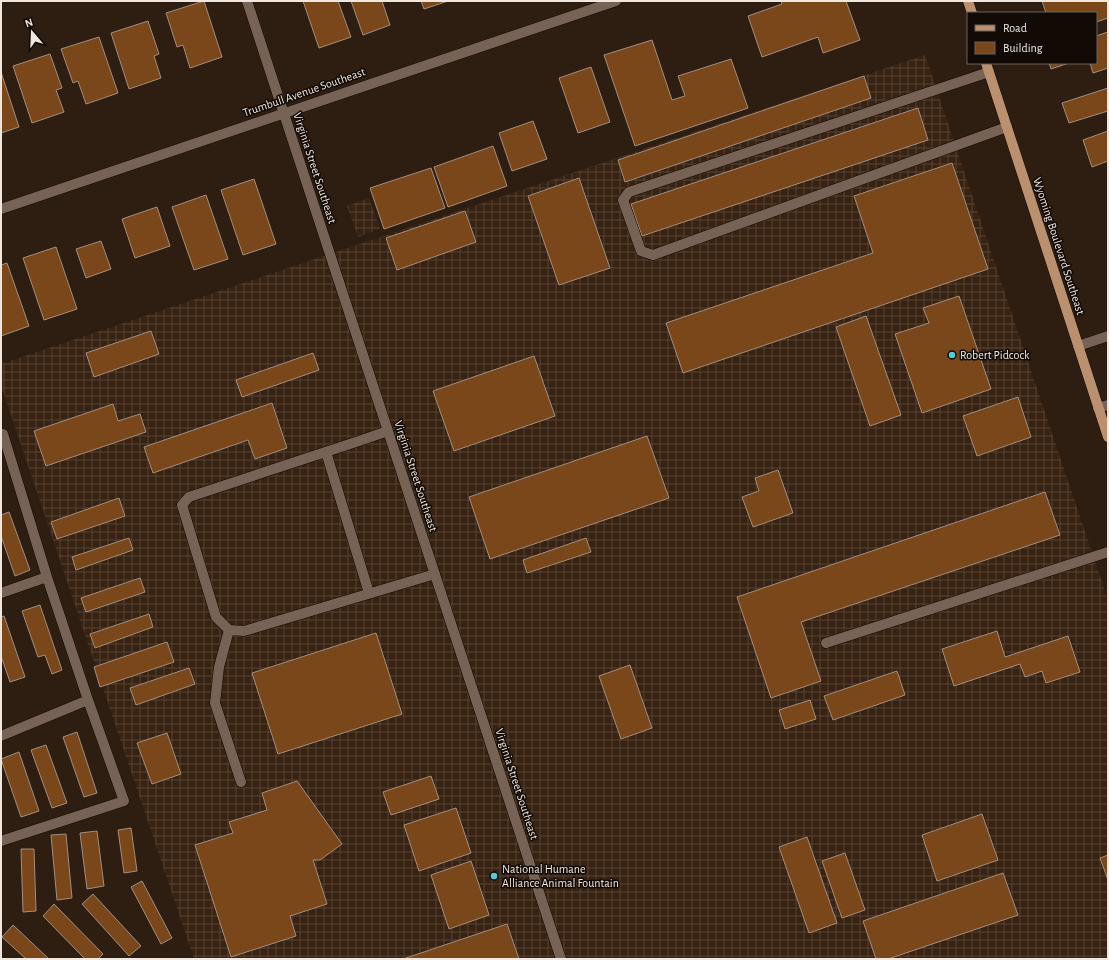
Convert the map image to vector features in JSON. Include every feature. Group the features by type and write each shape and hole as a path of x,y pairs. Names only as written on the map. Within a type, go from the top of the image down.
{"main road":[{"path":"968,1 972,12"},
{"name":"Wyoming Boulevard Southeast","path":"988,67 1078,346 1103,406 1108,437"}],"street":[{"name":"Virginia Street Southeast","path":"247,1 561,959"},
{"name":"Trumbull Avenue Southeast","path":"1,209 616,1"},
{"path":"988,67 629,192 623,200 641,251 654,255 1007,127"},
{"path":"1078,346 1108,336"},
{"path":"388,431 189,497 182,506 216,617 229,630 244,631 435,574"},
{"path":"1,434 3,434 88,700 124,801 1,841"},
{"path":"326,452 369,593"},
{"path":"826,643 1108,552"},
{"path":"1,593 48,577"},
{"path":"229,630 219,667 215,703 241,782"},
{"path":"1,736 88,700"}],"shaded area":[{"path":"925,55 1108,600 1108,959 194,959 1,385 1,364"},
{"path":"369,198 380,229 358,237 347,206"}],"building":[{"path":"204,1 222,57 190,68 183,45 177,47 166,13"},
{"path":"303,1 338,1 351,37 319,48"},
{"path":"351,1 382,1 390,25 363,35"},
{"path":"421,1 448,1 424,9"},
{"path":"781,1 846,1 860,40 823,53 818,37 762,57 748,16 782,4"},
{"path":"1042,1 1108,1 1108,18 1097,22 1097,12 1046,12"},
{"path":"148,21 159,54 154,56 161,78 129,89 111,33"},
{"path":"1108,32 1108,68 1093,73 1090,64 1097,64 1097,36"},
{"path":"99,37 118,93 86,104 78,81 73,83 61,49"},
{"path":"652,40 672,100 685,96 678,76 731,59 748,108 635,146 604,55"},
{"path":"50,54 62,88 56,90 64,112 32,123 13,66"},
{"path":"1049,64 1066,64 1051,69"},
{"path":"591,67 610,122 578,133 559,78"},
{"path":"1,72 19,127 1,133"},
{"path":"864,76 871,98 625,182 618,160"},
{"path":"1108,88 1108,111 1069,123 1062,103"},
{"path":"918,108 928,140 642,236 631,204"},
{"path":"533,121 547,159 512,171 499,133"},
{"path":"1108,131 1108,161 1092,167 1083,140"},
{"path":"493,146 507,186 448,207 434,167"},
{"path":"952,163 988,269 683,373 666,323 873,253 854,196"},
{"path":"431,168 445,208 384,229 370,188"},
{"path":"579,178 610,268 559,285 528,196"},
{"path":"254,179 276,244 243,255 221,190"},
{"path":"206,195 228,259 194,270 172,207"},
{"path":"157,207 170,246 135,258 122,219"},
{"path":"465,211 476,242 397,270 386,238"},
{"path":"101,241 111,269 86,278 76,249"},
{"path":"56,247 77,309 44,320 23,258"},
{"path":"7,263 29,326 1,336 1,265"},
{"path":"959,296 991,389 922,413 895,334 929,323 923,308"},
{"path":"866,316 901,415 870,426 836,327"},
{"path":"151,331 159,354 94,377 86,353"},
{"path":"313,353 319,370 242,397 236,380"},
{"path":"534,356 555,416 454,451 433,391"},
{"path":"1018,397 1031,437 977,456 963,416"},
{"path":"272,403 287,448 255,459 248,440 153,473 144,447"},
{"path":"113,404 118,421 140,414 146,432 46,466 34,431"},
{"path":"647,436 669,498 490,559 469,497"},
{"path":"778,470 793,513 753,527 742,497 759,491 755,478"},
{"path":"1045,492 1060,535 801,622 821,681 771,698 737,597"},
{"path":"119,498 125,516 57,539 51,522"},
{"path":"9,512 30,570 15,576 1,536 1,515"},
{"path":"129,538 133,550 76,570 72,557"},
{"path":"586,538 591,552 527,573 523,560"},
{"path":"140,578 145,592 86,612 81,598"},
{"path":"40,605 62,670 52,674 45,655 38,657 22,611"},
{"path":"149,614 153,627 95,648 90,634"},
{"path":"4,616 25,677 10,682 1,656 1,617"},
{"path":"997,631 1005,657 1068,636 1080,672 1046,683 1042,671 1025,677 1020,664 954,686 942,649"},
{"path":"376,633 402,714 278,754 252,673"},
{"path":"167,642 174,662 100,687 94,667"},
{"path":"630,665 652,728 621,739 599,676"},
{"path":"189,668 195,684 136,705 130,688"},
{"path":"897,671 905,695 833,720 824,696"},
{"path":"810,700 816,719 785,729 779,710"},
{"path":"77,732 97,793 84,797 63,737"},
{"path":"167,733 181,774 152,784 137,743"},
{"path":"46,745 67,803 52,808 31,750"},
{"path":"19,752 39,811 21,817 1,759"},
{"path":"431,776 439,799 391,815 383,792"},
{"path":"297,781 342,844 320,860 313,860 327,904 290,916 296,936 231,957 195,845 233,833 229,822 267,810 262,793"},
{"path":"456,808 471,853 419,871 404,825"},
{"path":"982,814 998,860 937,881 922,835"},
{"path":"131,828 137,871 124,873 118,830"},
{"path":"97,831 104,886 87,889 80,833"},
{"path":"66,834 72,898 57,900 51,835"},
{"path":"807,837 837,923 809,933 779,847"},
{"path":"21,849 34,849 36,911 23,912"},
{"path":"845,853 865,910 842,918 822,861"},
{"path":"1108,855 1108,880 1100,858"},
{"path":"471,861 489,915 449,929 431,875"},
{"path":"1003,873 1018,915 888,959 876,959 863,921"},
{"path":"142,881 172,938 161,944 131,887"},
{"path":"93,894 141,946 129,956 82,904"},
{"path":"54,904 103,954 98,959 85,959 43,916"},
{"path":"507,924 519,959 403,959"},
{"path":"13,925 49,959 26,959 2,937"}],"place":[{"name":"Robert Pidcock","path":"952,355"},
{"name":"National Humane Alliance Animal Fountain","path":"494,876"}]}
